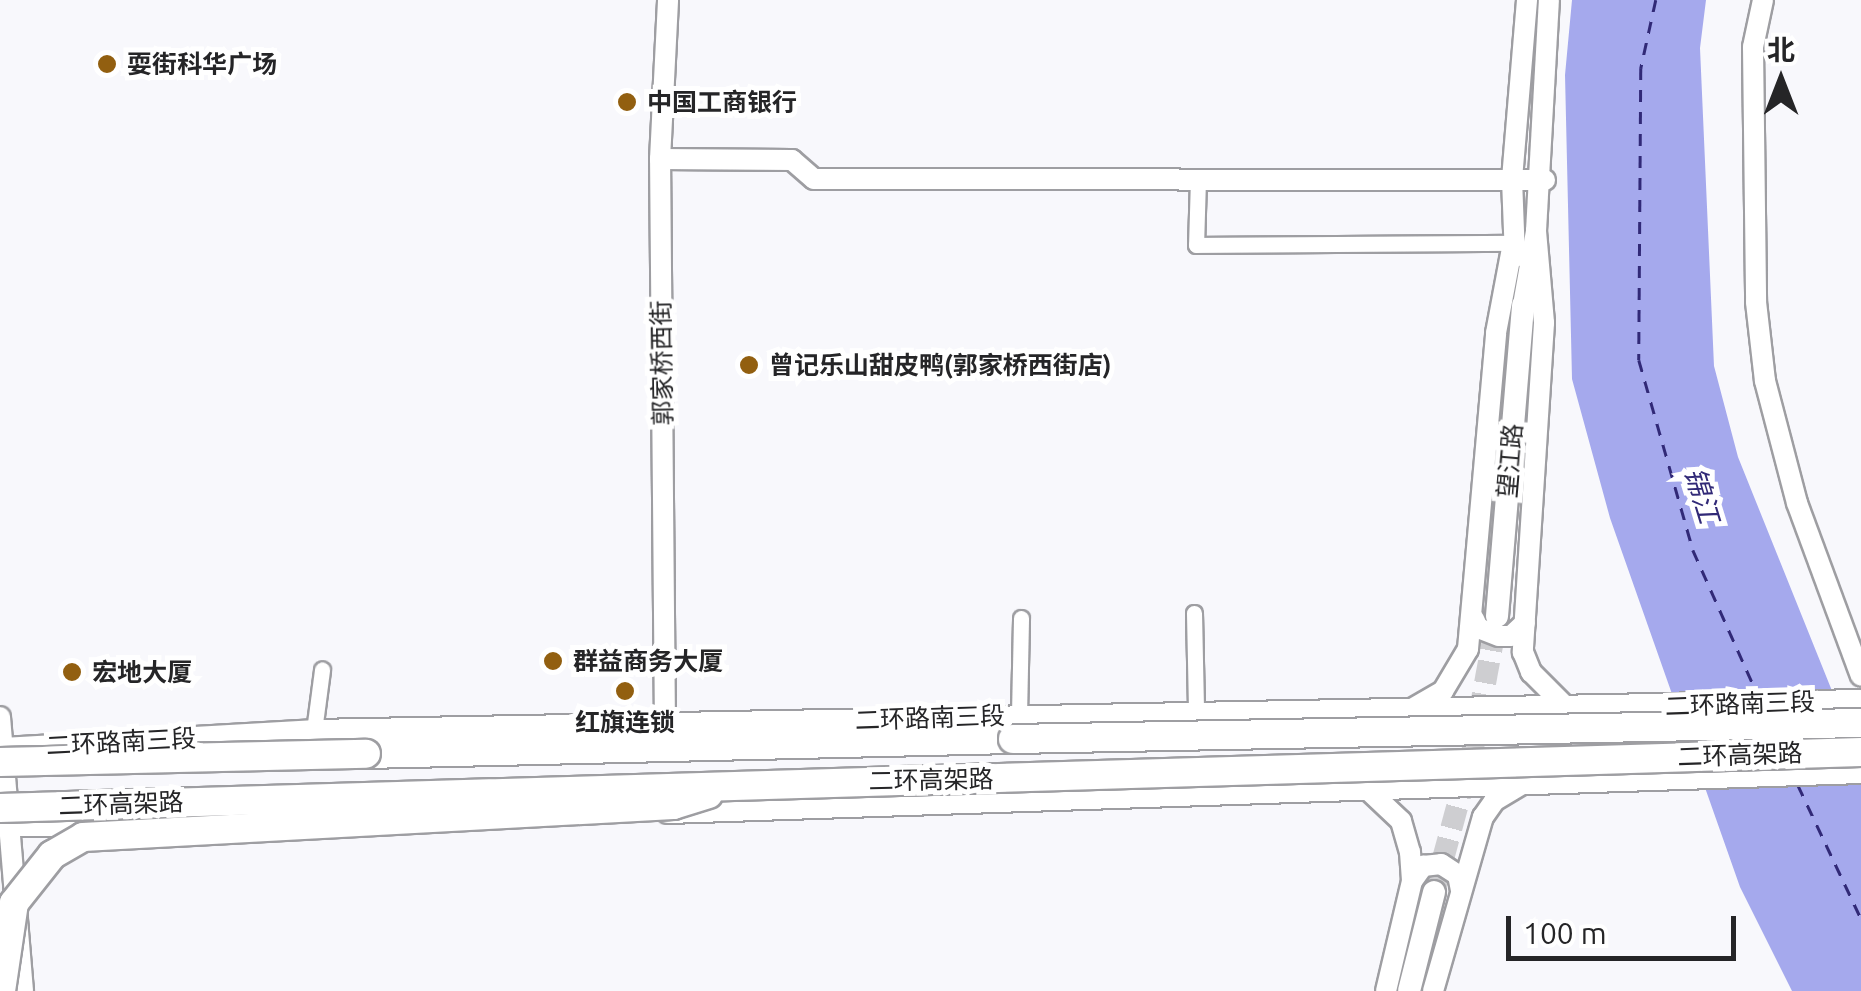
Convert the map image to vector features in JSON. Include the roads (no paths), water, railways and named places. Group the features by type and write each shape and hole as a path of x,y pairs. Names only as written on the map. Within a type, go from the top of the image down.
{"highway":[{"name":"二环高架路","path":"0,762 1861,724"},
{"path":"0,749 366,754"},
{"name":"二环高架路","path":"4,819 743,783 1861,752"},
{"path":"0,991 14,903 52,855 83,837 673,805 743,783"}],"main road":[{"name":"望江路","path":"1486,617 1523,305"},
{"name":"二环路南三段","path":"0,749 314,731 665,727 1019,715 1564,705 1642,707 1861,700"},
{"path":"4,819 388,822 1861,772"},
{"path":"1410,991 1434,892"}],"street":[{"name":"郭家桥西街","path":"665,727 660,159 668,0"},
{"name":"望江路","path":"1523,305 1513,244 1512,179 1527,0"},
{"name":"望江路","path":"1523,305 1541,180 1549,0"},
{"path":"1763,0 1753,48 1756,302 1765,381 1797,502 1856,652 1861,676"},
{"path":"660,159 792,160 814,179 1541,180"},
{"path":"1198,179 1196,246 1513,244 1496,333 1486,617 1444,692 1412,709"},
{"path":"1536,231 1544,324 1524,623 1531,672 1564,705"},
{"path":"1194,613 1196,712"},
{"path":"1486,617 1478,628 1499,636 1511,636 1524,623"},
{"path":"1019,715 1021,618"},
{"path":"314,731 322,670"},
{"path":"0,717 4,819 22,991"},
{"path":"1433,991 1483,817 1494,801 1526,782"},
{"path":"1364,786 1401,820 1412,882"},
{"path":"1386,991 1412,882 1422,866 1441,864 1458,875 1460,891"}],"water":[{"name":"锦江","path":"1572,0 1706,0 1700,48 1714,366 1738,457 1861,763 1861,991 1792,991 1740,887 1610,518 1572,379 1565,75"}],"tunnel":[{"path":"1434,892 1473,748 1497,618"}],"place":[{"name":"耍街科华广场","path":"107,64"},
{"name":"中国工商银行","path":"627,102"},
{"name":"曾记乐山甜皮鸭(郭家桥西街店)","path":"749,365"},
{"name":"群益商务大厦","path":"553,661"},
{"name":"宏地大厦","path":"72,672"},
{"name":"红旗连锁","path":"625,691"}]}
